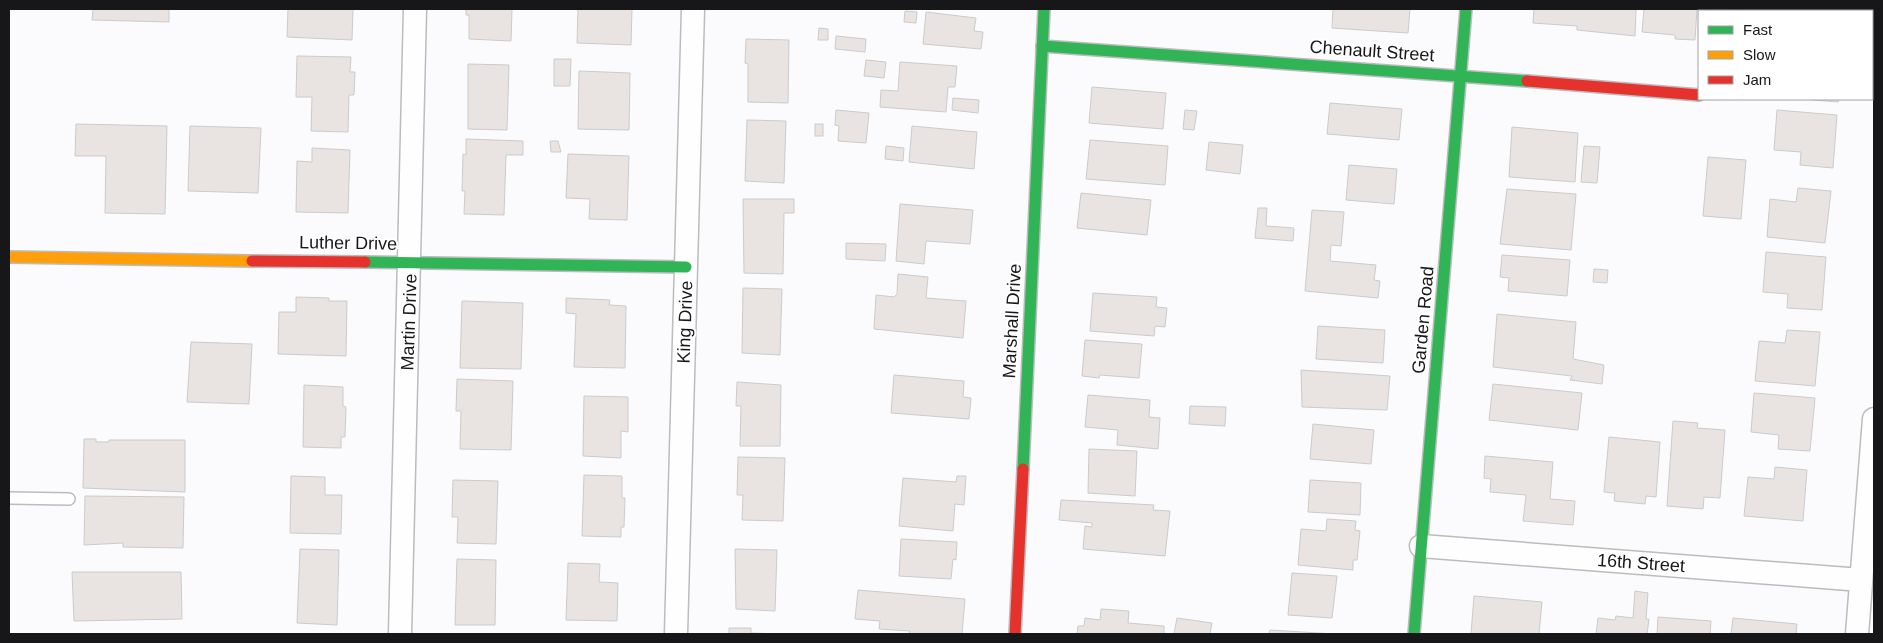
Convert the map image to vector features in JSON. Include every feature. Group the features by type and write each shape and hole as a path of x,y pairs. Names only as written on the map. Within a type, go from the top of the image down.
{"street":[{"name":"Martin Drive","path":"400,634 415,9"},
{"name":"King Drive","path":"676,634 693,9"},
{"name":"Marshall Drive","path":"1015,634 1044,9"},
{"name":"Garden Road","path":"1414,634 1466,9"},
{"name":"Chenault Street","path":"1042,46 1460,75 1698,95"},
{"name":"Luther Drive","path":"9,257 410,261 686,267"},
{"path":"1857,634 1874,419"},
{"name":"16th Street","path":"1421,546 1861,580"}],"lane":[{"path":"9,498 69,499"}],"building":[{"path":"93,9 169,9 169,22 92,20"},
{"path":"288,9 353,9 352,40 287,37"},
{"path":"466,9 512,9 511,41 469,39 469,15 466,15"},
{"path":"578,9 632,9 631,45 577,43"},
{"path":"1333,9 1410,9 1408,33 1332,28"},
{"path":"1534,9 1636,9 1635,36 1577,30 1577,26 1533,23"},
{"path":"1644,9 1697,9 1695,40 1675,39 1675,35 1642,32"},
{"path":"1706,9 1757,9 1757,10"},
{"path":"1800,9 1846,9 1846,10"},
{"path":"905,11 917,12 916,23 904,22"},
{"path":"926,12 976,18 974,31 983,32 981,49 923,44"},
{"path":"819,28 828,29 828,40 818,40"},
{"path":"836,36 866,39 865,52 835,49"},
{"path":"746,39 789,40 788,103 748,102 748,64 745,63"},
{"path":"297,56 351,57 350,72 355,72 354,95 349,95 348,132 311,131 312,97 296,97"},
{"path":"554,59 571,59 570,86 554,86"},
{"path":"866,60 886,62 884,78 864,76"},
{"path":"900,62 957,66 955,87 948,87 946,112 880,107 881,90 898,91"},
{"path":"468,64 509,65 507,130 468,129"},
{"path":"579,71 630,73 629,130 578,129"},
{"path":"1092,87 1166,93 1163,129 1089,123"},
{"path":"953,98 979,100 978,113 952,110"},
{"path":"1813,100 1839,100 1838,102"},
{"path":"1330,103 1402,109 1399,140 1327,134"},
{"path":"836,110 869,113 866,143 838,141 839,126 835,125"},
{"path":"1185,110 1197,111 1194,130 1183,129"},
{"path":"1777,110 1837,115 1833,168 1800,165 1801,152 1774,150"},
{"path":"747,120 786,121 784,183 745,181"},
{"path":"76,124 167,126 165,214 105,213 106,156 75,156"},
{"path":"815,124 823,124 823,136 815,136"},
{"path":"190,126 261,128 258,193 188,191"},
{"path":"912,126 977,132 974,169 909,162"},
{"path":"1512,127 1578,133 1575,182 1509,177"},
{"path":"466,139 523,141 523,155 506,155 504,215 464,214 465,191 462,191 463,154 466,155"},
{"path":"1090,140 1168,146 1165,185 1086,179"},
{"path":"550,141 558,141 561,152 551,152"},
{"path":"1209,142 1243,145 1240,174 1206,170"},
{"path":"886,146 904,148 903,161 885,159"},
{"path":"1584,146 1600,147 1597,183 1581,182"},
{"path":"312,148 350,150 348,213 296,212 297,161 312,162"},
{"path":"568,154 629,156 627,220 589,219 590,199 566,198"},
{"path":"1708,157 1746,160 1741,219 1703,216"},
{"path":"1349,165 1397,169 1394,204 1346,200"},
{"path":"1798,188 1831,191 1825,243 1767,237 1770,199 1796,202"},
{"path":"1507,189 1576,194 1571,250 1500,244"},
{"path":"1081,193 1151,200 1147,235 1077,228"},
{"path":"743,199 794,199 794,213 784,213 783,274 744,273"},
{"path":"900,204 973,210 970,244 926,241 924,264 896,261"},
{"path":"1258,208 1267,208 1266,226 1294,228 1293,241 1255,238"},
{"path":"1312,210 1344,212 1341,246 1331,245 1330,261 1376,265 1374,280 1380,281 1378,298 1305,291"},
{"path":"846,243 886,244 885,261 846,259"},
{"path":"1766,252 1826,257 1822,310 1787,308 1788,294 1763,292"},
{"path":"1502,255 1570,260 1567,296 1508,291 1509,278 1500,277"},
{"path":"1594,269 1608,270 1607,283 1593,282"},
{"path":"898,274 928,277 926,298 966,301 963,338 874,329 876,295 894,297 897,294"},
{"path":"743,288 782,289 780,355 742,353"},
{"path":"1093,293 1157,297 1156,307 1167,308 1165,327 1155,326 1154,336 1090,331"},
{"path":"296,297 329,298 329,301 347,301 346,356 278,354 279,312 296,312"},
{"path":"566,298 610,300 609,305 626,306 625,368 574,367 576,314 566,313"},
{"path":"462,301 523,303 521,369 460,368"},
{"path":"1497,314 1576,322 1573,359 1604,365 1602,384 1570,380 1572,376 1493,367"},
{"path":"1318,326 1385,330 1383,363 1316,359"},
{"path":"1787,330 1820,332 1815,386 1755,381 1759,341 1785,343"},
{"path":"1085,340 1142,344 1139,378 1100,375 1099,378 1082,376"},
{"path":"191,342 252,344 249,404 187,402"},
{"path":"1301,370 1390,376 1387,410 1302,407"},
{"path":"894,375 964,381 963,397 971,398 969,419 891,413"},
{"path":"457,379 513,381 511,450 460,449 461,411 456,411"},
{"path":"737,382 781,385 780,446 740,446 741,406 736,406"},
{"path":"1493,384 1582,393 1578,430 1489,420"},
{"path":"304,385 343,387 343,406 346,407 345,437 341,437 341,448 303,447"},
{"path":"1754,393 1815,398 1810,451 1778,449 1779,435 1751,432"},
{"path":"1088,395 1150,400 1149,417 1160,418 1158,449 1117,445 1118,430 1085,427"},
{"path":"584,396 628,397 628,432 621,431 621,458 583,456"},
{"path":"1190,406 1226,407 1225,426 1189,424"},
{"path":"1673,421 1698,423 1697,428 1725,430 1720,498 1704,497 1703,509 1667,506"},
{"path":"1313,424 1374,430 1371,464 1310,459"},
{"path":"1609,437 1660,442 1656,497 1646,496 1645,504 1614,501 1615,493 1604,492"},
{"path":"84,439 96,439 96,442 109,442 109,440 185,440 185,492 83,488"},
{"path":"1089,449 1137,451 1135,496 1088,493"},
{"path":"1485,456 1553,462 1550,499 1575,501 1573,525 1523,521 1526,495 1490,492 1491,479 1484,478"},
{"path":"738,457 785,458 783,521 742,520 743,495 737,495"},
{"path":"1775,467 1807,470 1803,521 1744,516 1748,477 1774,479"},
{"path":"584,475 622,476 622,498 625,498 624,527 621,527 621,537 582,536"},
{"path":"291,476 325,477 325,495 342,495 341,534 290,533"},
{"path":"957,476 966,476 964,505 955,504 953,531 899,526 903,478 956,482"},
{"path":"453,480 498,481 496,544 457,543 458,517 452,517"},
{"path":"1310,480 1361,483 1360,515 1308,512"},
{"path":"85,496 184,497 183,548 123,547 123,543 84,545"},
{"path":"1061,500 1154,505 1153,510 1170,511 1165,556 1083,549 1085,526 1092,527 1092,523 1059,520"},
{"path":"1327,519 1356,521 1355,530 1360,531 1357,560 1353,560 1353,570 1298,565 1301,529 1326,531"},
{"path":"901,539 957,542 956,560 953,559 951,579 899,576"},
{"path":"300,549 339,550 337,625 297,623"},
{"path":"735,549 777,550 775,611 736,609"},
{"path":"457,559 496,560 495,625 455,625"},
{"path":"568,563 600,564 599,582 618,583 617,621 566,620"},
{"path":"72,572 181,572 182,619 74,621"},
{"path":"1292,573 1337,576 1332,618 1288,615"},
{"path":"858,590 965,599 962,634 909,634 910,631 879,629 880,621 855,619"},
{"path":"1635,591 1648,593 1646,619 1649,619 1647,634 1596,634 1598,618 1615,620 1616,616 1633,618"},
{"path":"1474,596 1542,602 1539,634 1471,634"},
{"path":"1101,609 1129,611 1128,623 1164,626 1164,634 1077,634 1078,626 1084,626 1085,618 1100,620"},
{"path":"1658,617 1711,621 1710,634 1657,634"},
{"path":"1177,618 1212,623 1210,634 1174,634"},
{"path":"1733,618 1797,624 1796,634 1731,634"},
{"path":"729,628 751,628 751,633 784,634 729,634"},
{"path":"1270,630 1335,634 1269,634"}],"traffic: fast":[{"path":"1023,469 1044,9"},
{"path":"1414,634 1466,9"},
{"path":"1042,46 1527,81"},
{"path":"365,262 686,267"}],"traffic: slow":[{"path":"9,257 252,261"}],"traffic: jam":[{"path":"1527,81 1698,95"},
{"path":"252,261 365,262"},
{"path":"1015,634 1023,469"}]}
